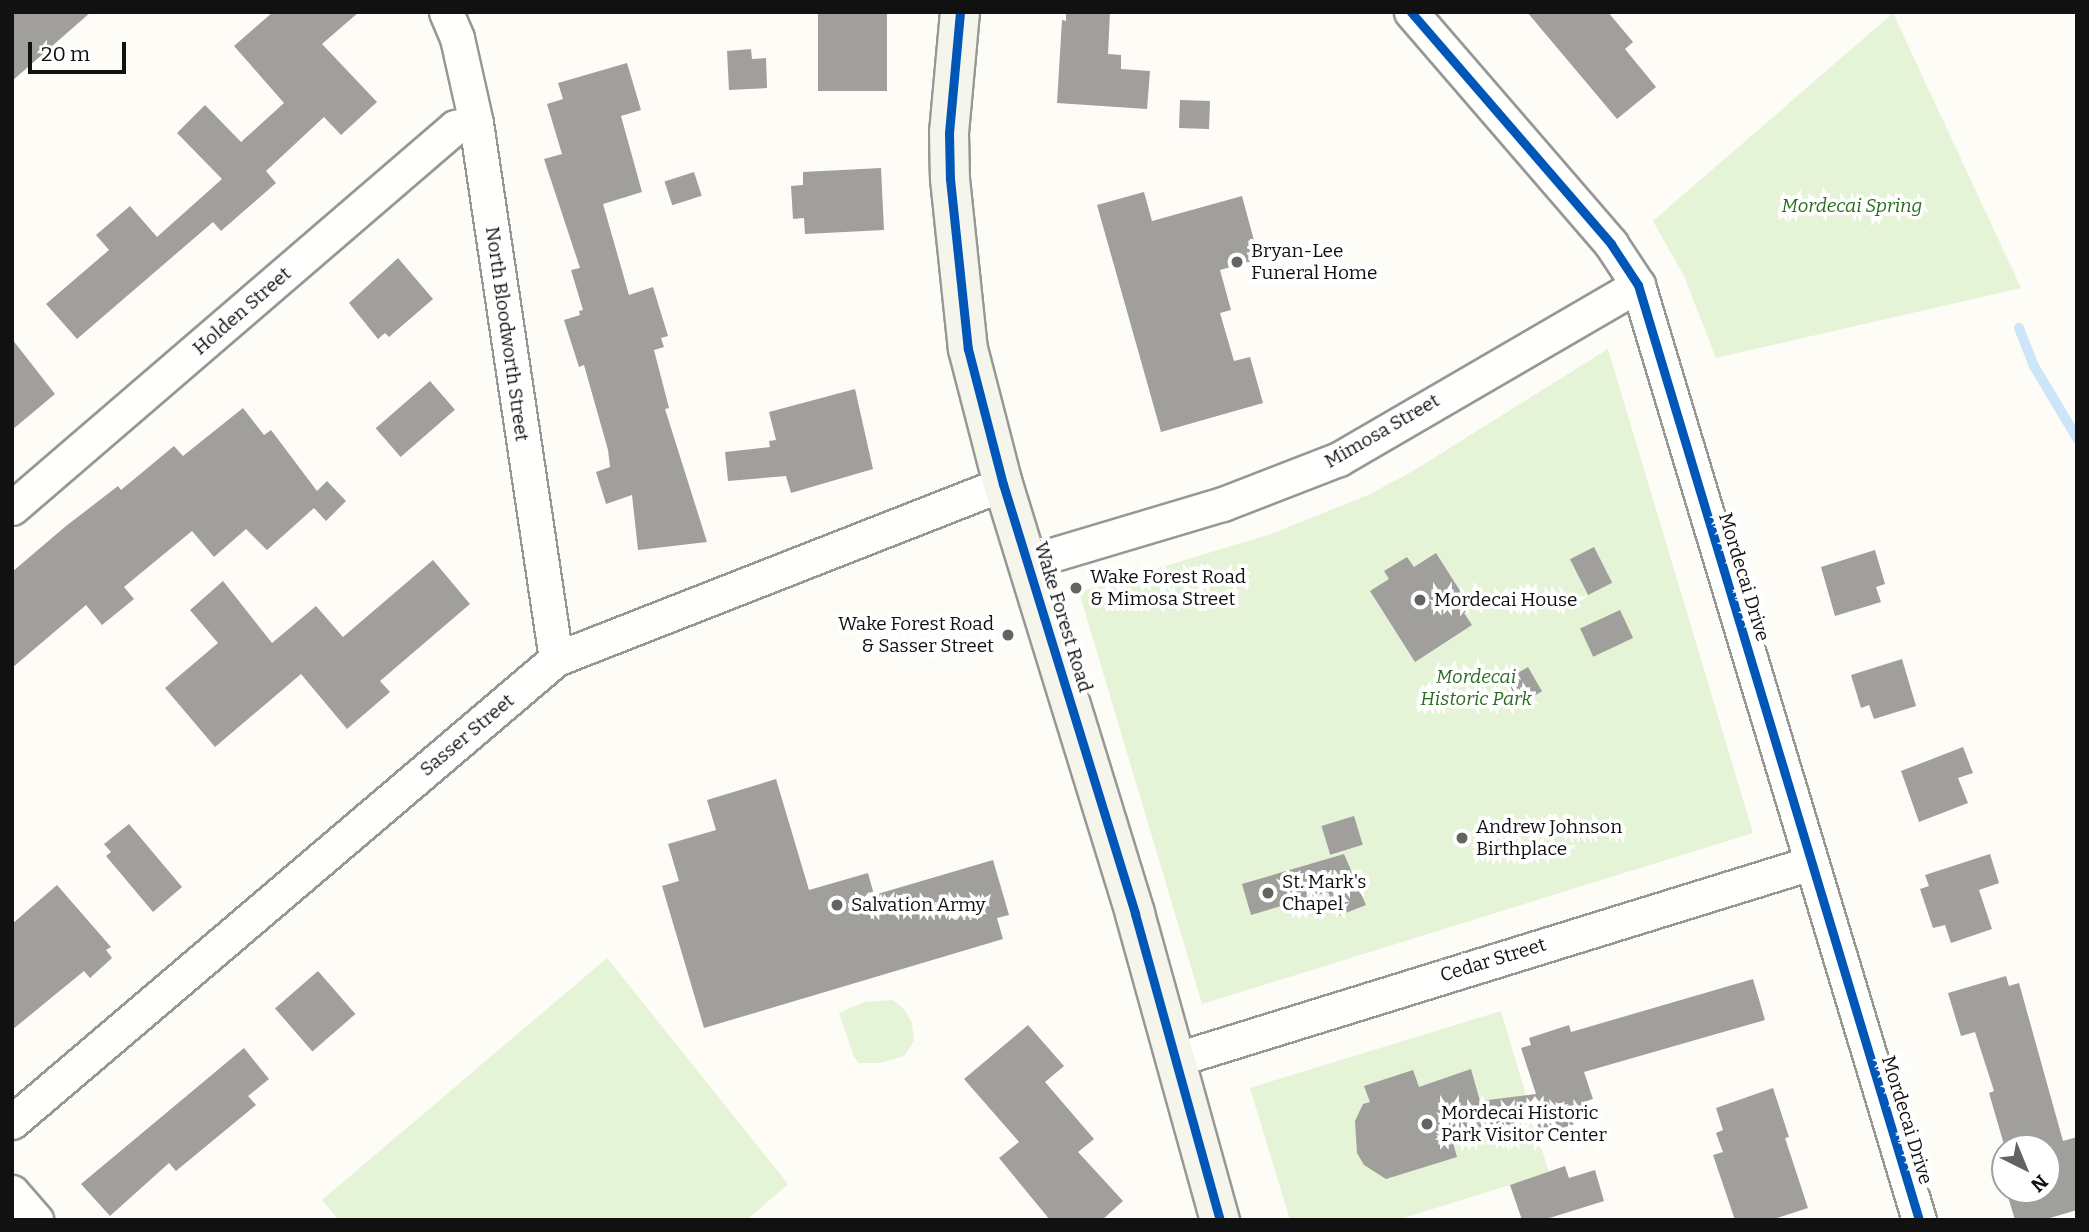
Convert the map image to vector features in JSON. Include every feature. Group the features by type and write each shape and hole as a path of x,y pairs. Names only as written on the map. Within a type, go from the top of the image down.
{"main road":[{"name":"Wake Forest Road","path":"960,12 949,133 952,218 968,349 1003,484 1177,1059 1220,1220"}],"street":[{"name":"North Bloodworth Street","path":"446,12 457,38 476,123 556,659"},
{"name":"Mordecai Drive","path":"1411,12 1611,244 1638,285 1919,1220"},
{"name":"Holden Street","path":"12,508 455,127 476,123"},
{"name":"Mimosa Street","path":"1028,562 1223,504 1339,459 1638,285"},
{"name":"Sasser Street","path":"12,1122 556,659 1003,484"},
{"name":"Cedar Street","path":"1177,1059 1811,863"},
{"path":"12,1192 36,1220"}],"green space":[{"name":"Mordecai Spring","path":"1893,13 2021,288 1716,358 1684,276 1653,221"},
{"name":"Mordecai Historic Park","path":"1608,349 1753,833 1202,1004 1079,592 1271,534 1368,495 1413,471"},
{"path":"607,958 788,1184 747,1220 339,1220 322,1200"},
{"path":"893,1000 904,1009 912,1023 914,1041 904,1056 880,1063 859,1063 854,1057 839,1013 864,1002"},
{"path":"1501,1011 1549,1173 1397,1220 1290,1220 1250,1088"}],"building":[{"path":"12,12 91,12 12,81"},
{"path":"273,12 359,12 322,44 377,102 341,135 324,117 266,171 276,183 221,231 213,222 77,339 46,304 109,250 96,235 130,206 157,237 222,179 177,133 205,105 241,142 284,103 234,46"},
{"path":"818,12 887,12 887,91 818,91"},
{"path":"1066,12 1110,12 1108,54 1121,55 1121,69 1150,71 1147,109 1057,103 1062,20 1066,21"},
{"path":"1527,12 1608,12 1633,42 1625,49 1656,87 1617,119"},
{"path":"751,49 752,59 766,58 767,88 729,90 727,51"},
{"path":"627,63 641,110 621,116 642,192 603,204 629,295 653,287 668,336 661,338 664,347 654,350 669,408 665,409 707,542 638,550 632,495 606,504 596,472 610,467 608,450 584,365 579,367 564,320 580,315 579,311 583,310 571,270 580,268 544,159 562,154 547,104 563,99 558,83"},
{"path":"1180,100 1210,101 1209,129 1179,128"},
{"path":"881,168 884,230 805,234 804,218 793,219 791,186 803,185 803,172"},
{"path":"694,172 702,196 672,205 665,182"},
{"path":"1144,192 1152,221 1242,196 1259,259 1220,270 1231,310 1220,313 1234,361 1250,357 1263,403 1161,432 1097,205"},
{"path":"398,258 433,299 389,337 385,333 378,339 349,303"},
{"path":"12,339 55,394 12,430"},
{"path":"430,381 455,410 401,457 376,428"},
{"path":"855,389 873,469 791,493 786,476 728,481 725,452 770,447 769,441 776,440 769,412"},
{"path":"243,408 264,435 271,430 317,491 327,481 346,501 326,521 314,508 267,550 246,529 214,557 192,531 124,587 134,599 102,625 86,605 12,668 12,572 66,526 118,486 121,490 174,446 183,456"},
{"path":"1594,547 1612,583 1588,595 1570,559"},
{"path":"1875,550 1885,584 1876,587 1881,602 1835,616 1821,567"},
{"name":"Mordecai House","path":"1436,553 1471,608 1464,613 1472,625 1415,662 1370,591 1389,579 1384,571 1407,557 1414,567"},
{"path":"433,560 470,604 380,681 390,692 347,729 301,674 215,747 165,688 218,643 190,610 223,581 272,643 316,606 343,637"},
{"path":"1620,610 1633,638 1593,657 1580,629"},
{"path":"1902,659 1916,706 1874,719 1869,705 1861,708 1851,675"},
{"path":"1528,667 1542,691 1518,705 1504,681"},
{"path":"1963,747 1973,773 1958,778 1968,803 1919,822 1901,771"},
{"name":"Salvation Army","path":"776,779 809,890 868,873 874,895 993,860 1009,915 997,918 1003,939 704,1028 662,886 679,881 668,844 716,830 707,800"},
{"path":"1354,816 1363,845 1330,855 1321,826"},
{"path":"129,824 182,887 153,912 106,856 111,852 104,844"},
{"path":"1344,854 1366,905 1338,916 1328,892 1251,915 1242,884"},
{"path":"1990,854 1999,883 1979,890 1992,929 1951,943 1945,925 1933,928 1920,889 1929,886 1925,875"},
{"path":"57,885 111,947 106,950 112,958 90,978 84,971 12,1030 12,924"},
{"path":"318,971 355,1014 312,1051 275,1008"},
{"path":"2006,976 2009,986 2019,983 2063,1141 2077,1137 2077,1210 2043,1220 2015,1220 2010,1204 2061,1204 2061,1134 2001,1134 1989,1093 1994,1091 1975,1032 1961,1036 1948,993"},
{"path":"1753,979 1765,1020 1584,1072 1593,1099 1581,1103 1587,1120 1538,1136 1533,1117 1453,1143 1457,1157 1386,1179 1364,1165 1357,1153 1355,1121 1363,1104 1370,1102 1364,1086 1413,1070 1419,1087 1471,1069 1480,1101 1536,1094 1521,1048 1531,1045 1529,1038 1569,1025 1571,1032"},
{"path":"1028,1025 1064,1066 1045,1082 1094,1139 1078,1152 1123,1201 1102,1220 1050,1220 999,1158 1019,1142 964,1079"},
{"path":"244,1048 269,1079 248,1096 256,1105 176,1171 169,1163 110,1216 81,1184"},
{"path":"1773,1088 1789,1137 1785,1138 1808,1208 1771,1220 1735,1220 1713,1155 1723,1152 1716,1133 1723,1130 1716,1108"},
{"path":"1565,1166 1569,1178 1595,1170 1604,1201 1543,1220 1522,1220 1510,1185"}],"waterway":[{"path":"2019,328 2034,366 2077,438"}],"cycle path":[{"path":"960,12 949,133 950,179 968,349 1003,484 1135,914 1220,1220"},
{"path":"1411,12 1611,244 1638,285 1919,1220"}],"place":[{"name":"Bryan-Lee Funeral Home","path":"1237,262"},
{"name":"Wake Forest Road & Mimosa Street","path":"1076,588"},
{"name":"Mordecai House","path":"1420,600"},
{"name":"Wake Forest Road & Sasser Street","path":"1008,635"},
{"name":"Andrew Johnson Birthplace","path":"1462,838"},
{"name":"St. Mark's Chapel","path":"1268,893"},
{"name":"Salvation Army","path":"837,905"},
{"name":"Mordecai Historic Park Visitor Center","path":"1427,1124"}]}
